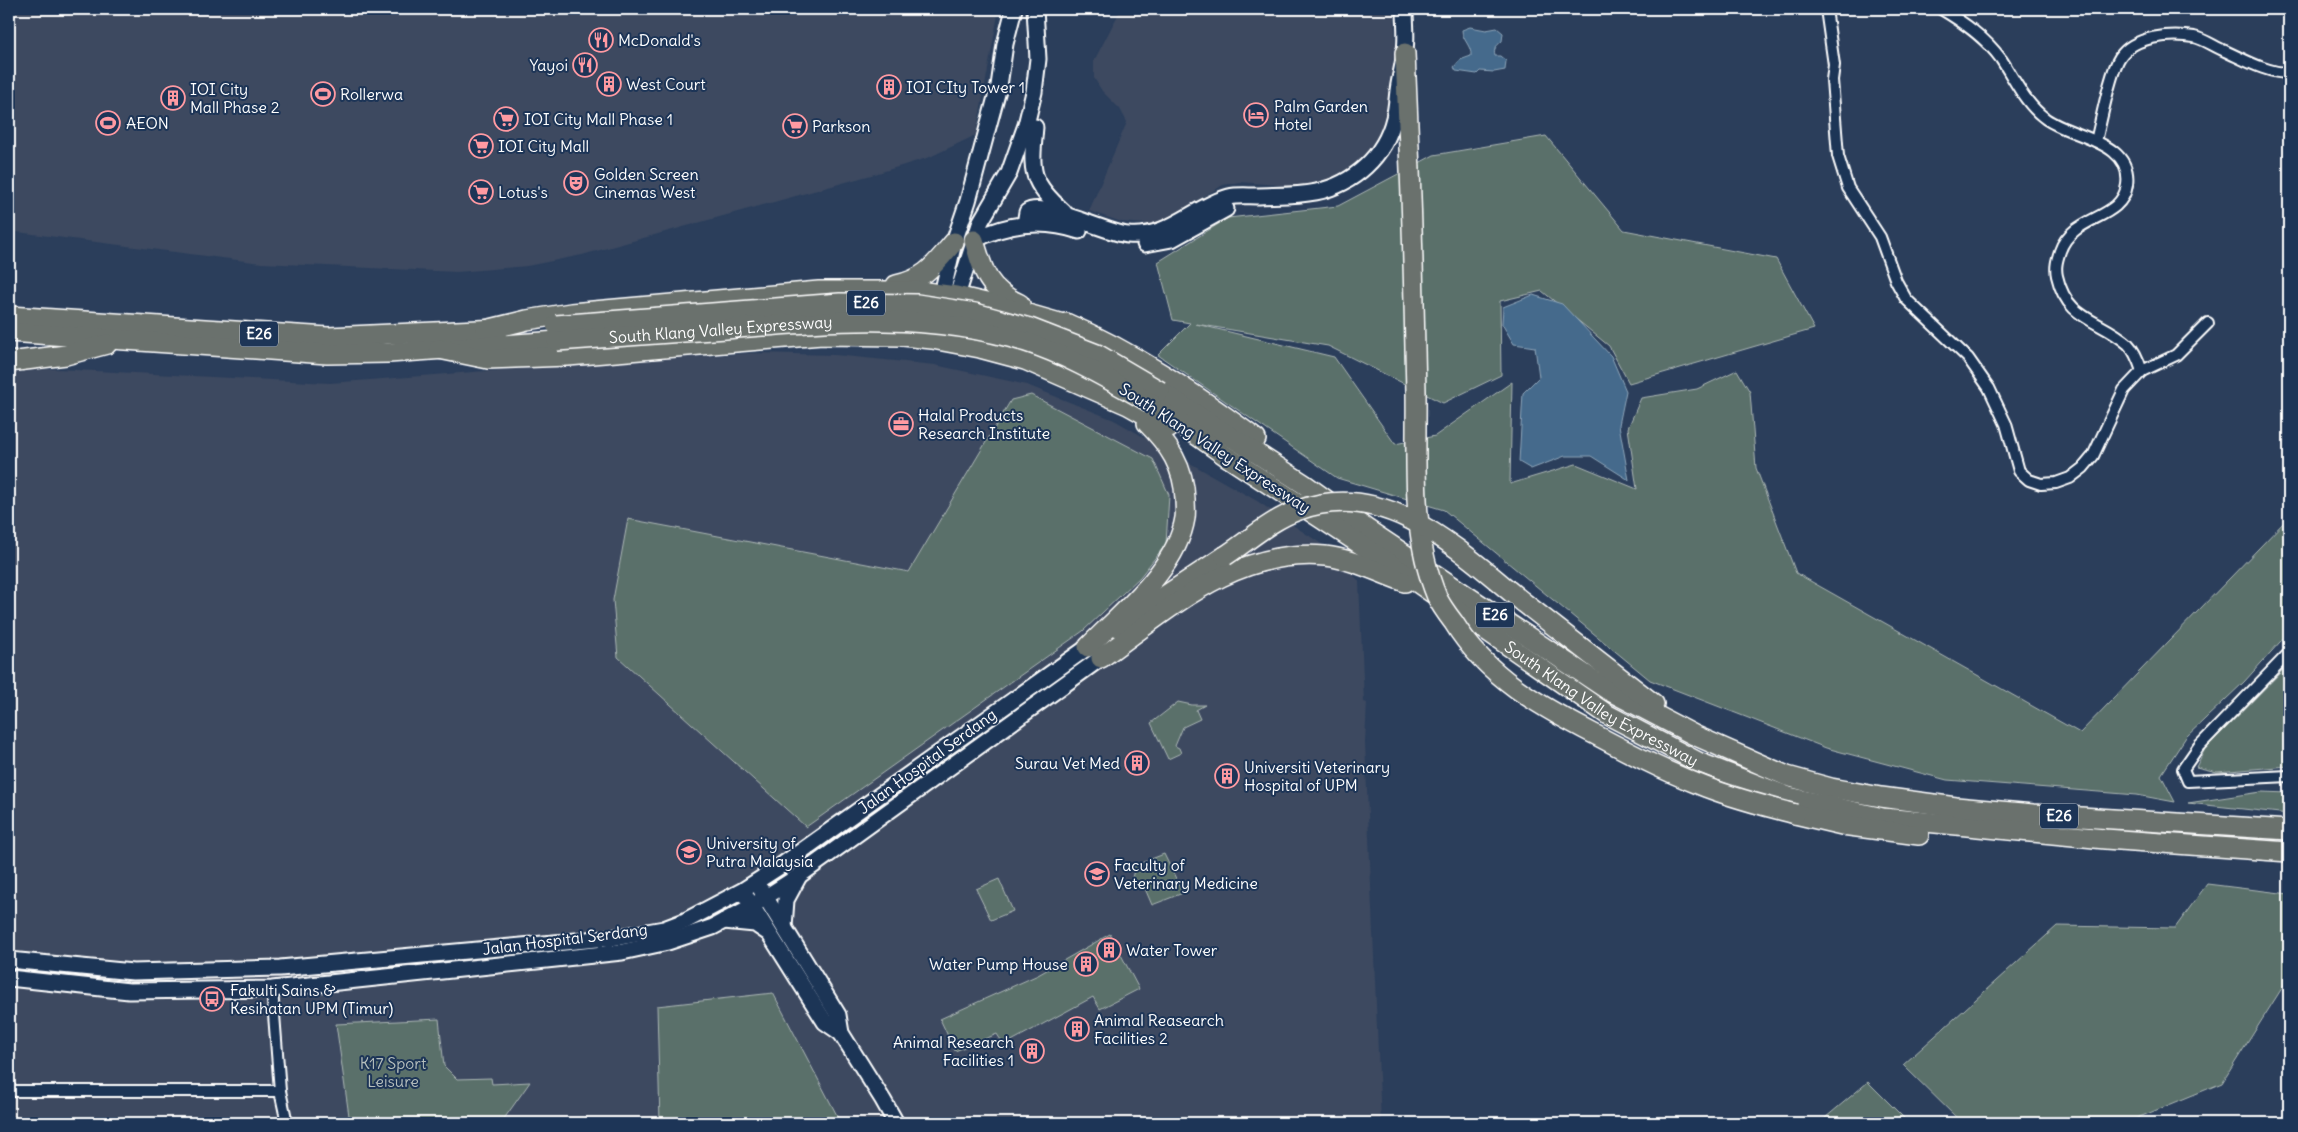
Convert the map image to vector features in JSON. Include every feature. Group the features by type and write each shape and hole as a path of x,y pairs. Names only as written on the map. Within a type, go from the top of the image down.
{"highway":[{"path":"1405,52 1413,240 1417,492 1420,544 1438,599 1460,634 1480,659 1502,679 1542,707 1655,766 1699,785 1740,799 1795,814 1888,832 2028,845 2105,839"},
{"path":"974,240 982,268 997,292 1077,328 1148,366 1209,404 1273,453 1304,484"},
{"path":"877,290 904,284 926,273 954,242"},
{"path":"486,330 527,320 642,305 819,291 877,290 949,294 1077,328"},
{"name":"South Klang Valley Expressway","path":"9,332 327,354 439,349 556,333 840,303 917,304 975,312 1030,328 1097,354 1156,397 1226,456 1427,590 1608,715 1698,762 1789,797 1883,818 2105,839 2289,852"},
{"name":"South Klang Valley Expressway","path":"9,315 328,337 486,330 556,333"},
{"path":"439,349 488,359 568,356 822,335 903,336 939,340 1025,360 1128,405 1196,444 1226,456"},
{"path":"9,362 66,355 118,341"},
{"name":"South Klang Valley Expressway","path":"1156,397 1304,484 1376,536 1600,685 1694,735 1787,776 1831,788 1881,797 2033,814 2289,830"},
{"path":"1094,652 1165,565 1178,541 1185,517 1184,483 1178,461 1159,435 1128,405"},
{"path":"1094,652 1272,524 1297,510 1320,503 1349,501 1390,510 1431,530 1694,735"},
{"path":"1094,652 1208,582 1250,564 1289,557 1326,556 1354,562 1427,590"}],"main road":[{"path":"939,340 949,294 954,242 968,201 999,86 1005,44 1014,9"},
{"path":"1035,9 1038,59 1025,176 1033,191 1054,211"},
{"path":"974,240 1001,228 1034,223 1060,224 1111,237 1142,236 1170,228 1218,200 1233,201 1316,192 1350,180 1364,169 1377,154 1386,139 1394,118 1405,52 1405,9"},
{"path":"949,294 981,221 1009,173 1031,126"},
{"path":"1031,126 1032,161 1035,181 1047,197 1068,216"},
{"path":"1034,223 1026,218 1027,212 1030,210 1054,211 1111,237"},
{"name":"Jalan Hospital Serdang","path":"9,978 129,991 272,989 622,952 691,936 752,906 800,875 1094,652"},
{"name":"Jalan Hospital Serdang","path":"9,960 133,972 280,968 618,937 664,929 685,921 756,883 1094,652"},
{"path":"784,927 786,900 800,875"},
{"path":"756,883 838,1015 842,1033 884,1100 896,1123"},
{"path":"742,892 826,1022 842,1033"},
{"path":"724,921 755,924 770,935"}],"street":[{"path":"1826,9 1834,65 1832,80 1838,156 1848,188 1880,237 1896,281 1906,299 1968,358 1989,388 2006,424 2019,471 2029,480 2041,484 2049,484 2070,478 2083,468 2093,456 2124,390 2142,371 2176,355 2208,323"},
{"path":"1941,9 1964,23 1986,42 2000,58 2032,108 2066,130 2096,141 2117,153 2124,163 2127,183 2125,193 2111,210 2079,225 2069,235 2058,258 2056,268 2058,279 2076,313 2129,345 2142,371"},
{"path":"2096,141 2114,72 2120,57 2128,48 2139,42 2152,38 2194,37 2260,67 2289,73"},
{"path":"2289,653 2199,746 2183,769 2188,781 2289,776"},
{"path":"272,989 280,1091 287,1123"},
{"path":"9,1091 280,1091"}],"shaded area":[{"name":"IOI City Mall","path":"9,9 999,9 976,135 930,157 875,174 582,255 527,266 457,272 261,263 9,231"},
{"name":"Palm Garden Hotel","path":"1121,9 1394,9 1397,69 1386,126 1367,158 1349,171 1328,181 1303,187 1240,182 1223,185 1156,225 1122,222 1089,211 1127,122 1120,109 1102,91 1094,78 1094,61"},
{"path":"1470,27 1486,30 1497,28 1503,33 1502,41 1498,44 1494,54 1506,61 1505,70 1494,72 1480,71 1477,74 1456,71 1454,67 1460,60 1471,56 1462,30"},
{"path":"1533,295 1562,304 1611,356 1626,391 1619,425 1629,480 1591,456 1565,456 1531,469 1519,462 1523,393 1539,377 1535,347 1514,344 1502,324 1503,307"},
{"name":"University of Putra Malaysia","path":"751,353 835,355 935,365 1027,385 1114,420 1257,501 1323,545 1359,581 1364,702 1367,703 1365,742 1381,1123 9,1123 9,369 57,369 330,383"}],"green space":[{"path":"1546,136 1624,230 1776,259 1814,329 1629,383 1609,346 1542,291 1500,301 1501,375 1443,403 1328,346 1196,324 1334,357 1395,444 1435,436 1512,382 1510,484 1576,464 1637,489 1628,428 1641,398 1697,389 1737,370 1750,392 1756,468 1796,573 2080,733 2289,517 2289,632 2244,682 2186,737 2161,775 2175,802 2137,795 1947,780 1826,748 1650,680 1444,510 1337,478 1158,355 1190,323 1173,320 1158,262 1228,218 1338,206 1434,155"},
{"path":"1031,395 1153,459 1169,495 1166,544 1140,577 1083,631 806,827 618,657 613,600 628,519 909,572 1011,400"},
{"path":"2289,664 2289,766 2217,772 2196,767 2205,749"},
{"path":"1178,702 1205,705 1196,710 1200,719 1183,727 1175,746 1179,748 1181,753 1168,759 1151,723"},
{"path":"2261,792 2289,793 2289,814 2188,803"},
{"path":"1164,854 1183,893 1152,905 1143,884 1135,886 1132,878 1134,870 1131,867"},
{"path":"999,879 1013,911 991,920 976,889"},
{"path":"2207,884 2289,894 2289,977 2222,1083 2125,1123 1962,1123 1903,1065 2057,926 2175,928"},
{"path":"1110,934 1139,989 1100,1009 1093,997 1004,1045 997,1034 955,1051 940,1019 1038,975"},
{"path":"773,993 841,1123 660,1123 657,1006"},
{"name":"K17 Sport Leisure","path":"439,1019 444,1066 457,1079 491,1078 492,1084 530,1082 501,1123 350,1123 336,1024"},
{"path":"1868,1082 1909,1123 1819,1123"}],"place":[{"name":"McDonald's","path":"601,40"},
{"name":"Yayoi","path":"585,65"},
{"name":"West Court","path":"609,84"},
{"name":"IOI CIty Tower 1","path":"889,87"},
{"name":"Rollerwa","path":"323,94"},
{"name":"IOI City Mall Phase 2","path":"173,98"},
{"name":"Palm Garden Hotel","path":"1256,115"},
{"name":"IOI City Mall Phase 1","path":"506,119"},
{"name":"AEON","path":"108,123"},
{"name":"Parkson","path":"795,126"},
{"name":"IOI City Mall","path":"481,146"},
{"name":"Golden Screen Cinemas West","path":"576,183"},
{"name":"Lotus's","path":"481,192"},
{"name":"Halal Products Research Institute","path":"901,424"},
{"name":"Surau Vet Med","path":"1137,763"},
{"name":"Universiti Veterinary Hospital of UPM","path":"1227,776"},
{"name":"University of Putra Malaysia","path":"689,852"},
{"name":"Faculty of Veterinary Medicine","path":"1097,874"},
{"name":"Water Tower","path":"1109,950"},
{"name":"Water Pump House","path":"1086,964"},
{"name":"Fakulti Sains & Kesihatan UPM (Timur)","path":"212,999"},
{"name":"Animal Reasearch Facilities 2","path":"1077,1029"},
{"name":"Animal Research Facilities 1","path":"1032,1051"}]}
